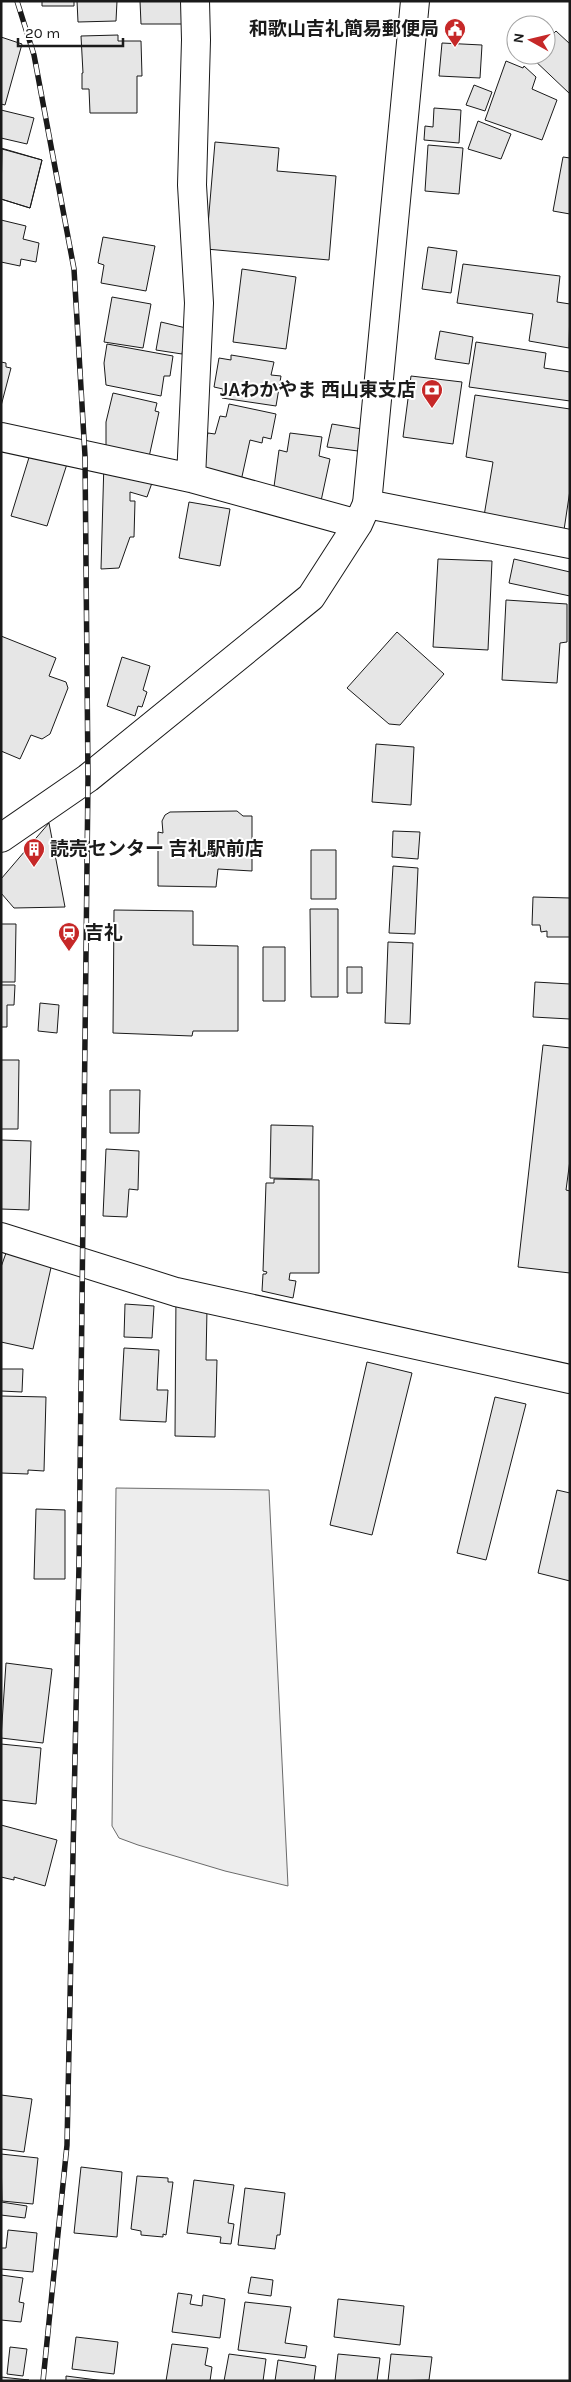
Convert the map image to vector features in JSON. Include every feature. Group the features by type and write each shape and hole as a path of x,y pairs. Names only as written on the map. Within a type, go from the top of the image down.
{"street":[{"path":"191,478 199,304 192,185 196,40 194,1"},
{"path":"1,838 88,778 311,597 362,514 415,1"},
{"path":"1,437 362,514 570,544"},
{"path":"1,1238 176,1292 570,1379"}],"shaded area":[{"path":"116,1488 269,1490 288,1886 225,1871 138,1845 119,1838 112,1826"}],"building":[{"path":"42,1 74,1 74,6 42,6"},
{"path":"77,1 117,1 116,21 78,22"},
{"path":"140,1 183,1 183,24 141,24"},
{"path":"556,31 570,44 570,94 539,65 556,65"},
{"path":"118,35 118,41 141,41 142,76 137,76 137,113 90,113 89,89 82,89 81,36"},
{"path":"1,37 22,44 5,105 1,104"},
{"path":"442,43 482,45 480,78 439,76"},
{"path":"506,61 506,65 516,65 523,68 524,66 536,77 532,89 557,100 542,140 485,120"},
{"path":"474,85 492,92 485,111 466,105"},
{"path":"434,108 461,110 459,143 424,140 425,126 433,127"},
{"path":"1,110 34,118 27,144 1,138"},
{"path":"478,121 511,134 501,159 468,149"},
{"path":"215,142 279,148 277,171 336,176 329,260 206,249"},
{"path":"428,145 463,148 459,194 425,191"},
{"path":"1,148 42,160 30,208 1,199"},
{"path":"2,149 42,160 30,208 1,199"},
{"path":"563,157 570,158 570,214 553,211"},
{"path":"1,220 26,226 23,239 39,243 36,262 21,259 20,266 1,262"},
{"path":"103,237 155,246 146,291 101,283 104,265 98,263"},
{"path":"428,247 457,251 451,293 422,289"},
{"path":"463,264 560,276 557,302 570,304 569,348 529,341 533,314 457,303"},
{"path":"242,269 296,277 286,349 233,342"},
{"path":"112,297 151,304 143,348 104,342"},
{"path":"161,322 186,328 182,354 156,350"},
{"path":"440,331 473,337 469,364 435,359"},
{"path":"476,342 546,353 544,368 570,372 570,401 469,387"},
{"path":"107,344 173,356 170,376 164,376 161,396 106,385 104,363"},
{"path":"231,355 274,362 271,375 281,376 276,406 222,398 223,389 214,387 219,358 231,360"},
{"path":"1,362 6,363 6,367 11,368 1,406"},
{"name":"JAわかやま 西山東支店","path":"411,376 462,382 453,444 403,437"},
{"path":"113,393 157,403 155,411 159,412 149,457 106,448 106,422"},
{"path":"475,395 570,409 570,490 564,530 484,516 493,462 466,457"},
{"path":"229,404 276,414 271,439 263,437 262,443 250,440 241,481 191,468 198,435 207,437 208,433 215,434 220,416 226,417"},
{"path":"332,424 362,429 358,451 327,447"},
{"path":"290,433 322,437 319,456 330,459 321,501 273,494 279,450 287,452"},
{"path":"31,451 67,464 47,526 11,516"},
{"path":"104,461 153,480 147,497 130,492 130,501 135,501 134,537 130,537 119,568 101,569"},
{"path":"189,502 230,509 220,566 179,558"},
{"path":"438,559 492,561 488,650 433,647"},
{"path":"514,559 570,572 570,596 509,583"},
{"path":"506,600 567,604 567,642 560,643 557,683 502,680"},
{"path":"397,632 444,674 400,725 389,724 347,688"},
{"path":"1,636 56,658 49,676 66,682 68,688 50,734 42,739 31,735 20,759 1,751"},
{"path":"122,657 150,666 143,690 147,692 142,707 138,706 135,716 107,706"},
{"path":"376,744 414,747 411,805 372,802"},
{"path":"237,811 243,816 252,816 252,871 218,869 216,887 158,886 158,832 163,833 162,821 165,815 170,812"},
{"name":"読売センター 吉礼駅前店","path":"49,823 65,907 14,908 1,893 1,879"},
{"path":"393,831 420,832 418,859 392,857"},
{"path":"311,850 336,850 336,899 311,899"},
{"path":"393,866 418,868 415,934 389,933"},
{"path":"533,897 570,898 570,937 547,937 547,931 541,932 540,925 532,925"},
{"path":"310,909 338,909 338,997 311,997"},
{"path":"114,910 193,911 193,945 238,946 238,1031 193,1031 192,1036 113,1033"},
{"path":"1,924 16,924 15,982 1,982"},
{"path":"388,942 413,943 410,1024 385,1023"},
{"path":"263,947 285,947 285,1001 263,1001"},
{"path":"347,967 362,967 362,993 347,993"},
{"path":"535,982 570,984 570,1019 533,1017"},
{"path":"1,985 15,985 14,1005 7,1005 7,1027 1,1027"},
{"path":"40,1003 59,1005 57,1033 38,1031"},
{"path":"543,1045 570,1048 570,1160 566,1190 570,1191 570,1273 518,1267"},
{"path":"1,1060 19,1060 18,1129 1,1129"},
{"path":"110,1090 140,1090 139,1133 110,1133"},
{"path":"271,1125 313,1126 312,1179 270,1178"},
{"path":"1,1140 31,1141 29,1210 1,1209"},
{"path":"106,1149 139,1151 138,1190 129,1189 127,1217 103,1216"},
{"path":"274,1179 319,1180 319,1273 290,1273 289,1280 296,1281 293,1298 262,1291 263,1274 267,1272 263,1271 266,1183 274,1183"},
{"path":"6,1253 52,1263 33,1349 1,1342 1,1267"},
{"path":"176,1293 207,1309 206,1360 217,1360 215,1437 175,1436"},
{"path":"125,1304 154,1306 152,1338 124,1337"},
{"path":"124,1348 159,1350 157,1390 168,1390 166,1422 120,1420"},
{"path":"367,1362 412,1373 372,1535 330,1525"},
{"path":"1,1369 23,1369 22,1392 1,1391"},
{"path":"1,1396 46,1397 44,1471 28,1470 28,1474 1,1473"},
{"path":"495,1397 526,1404 486,1560 457,1553"},
{"path":"557,1490 570,1493 570,1581 538,1573"},
{"path":"36,1509 65,1510 65,1579 34,1579"},
{"path":"6,1663 52,1669 43,1743 1,1738"},
{"path":"1,1744 41,1748 36,1804 1,1800"},
{"path":"1,1825 57,1840 45,1886 14,1877 14,1880 1,1877"},
{"path":"1,2095 32,2099 24,2152 1,2149"},
{"path":"1,2154 38,2158 33,2204 2,2201"},
{"path":"81,2167 122,2172 117,2237 74,2233"},
{"path":"137,2176 168,2178 168,2182 173,2182 166,2235 163,2234 163,2237 141,2235 141,2231 131,2229"},
{"path":"194,2180 234,2185 228,2223 234,2224 231,2244 220,2243 221,2237 187,2233"},
{"path":"245,2188 285,2193 280,2235 277,2235 275,2249 238,2245"},
{"path":"1,2202 27,2206 25,2218 1,2215"},
{"path":"8,2230 37,2233 33,2272 1,2269 1,2248 6,2248"},
{"path":"1,2275 23,2278 19,2302 24,2303 21,2322 1,2320"},
{"path":"251,2277 273,2280 271,2296 248,2293"},
{"path":"178,2293 192,2295 190,2304 202,2306 203,2295 225,2299 220,2338 172,2332"},
{"path":"338,2299 404,2306 400,2345 334,2337"},
{"path":"245,2302 291,2307 285,2343 307,2346 305,2358 238,2350"},
{"path":"76,2337 118,2342 114,2374 72,2369"},
{"path":"172,2344 208,2348 205,2365 212,2367 210,2381 166,2381"},
{"path":"10,2347 27,2349 23,2376 7,2374"},
{"path":"229,2354 266,2359 263,2381 224,2381"},
{"path":"338,2354 380,2358 377,2381 335,2381"},
{"path":"391,2354 432,2357 429,2380 388,2381"},
{"path":"278,2360 316,2366 314,2381 275,2381"},
{"path":"66,2376 105,2381 66,2381"},
{"path":"1,2377 29,2380 1,2381"}],"railway":[{"path":"17,1 34,55 74,269 85,456 88,778 79,1564 67,2145 43,2381"}],"place":[{"name":"和歌山吉礼簡易郵便局","path":"455,48"},
{"name":"JAわかやま 西山東支店","path":"432,409"},
{"name":"読売センター 吉礼駅前店","path":"34,868"},
{"name":"吉礼","path":"69,952"}]}
